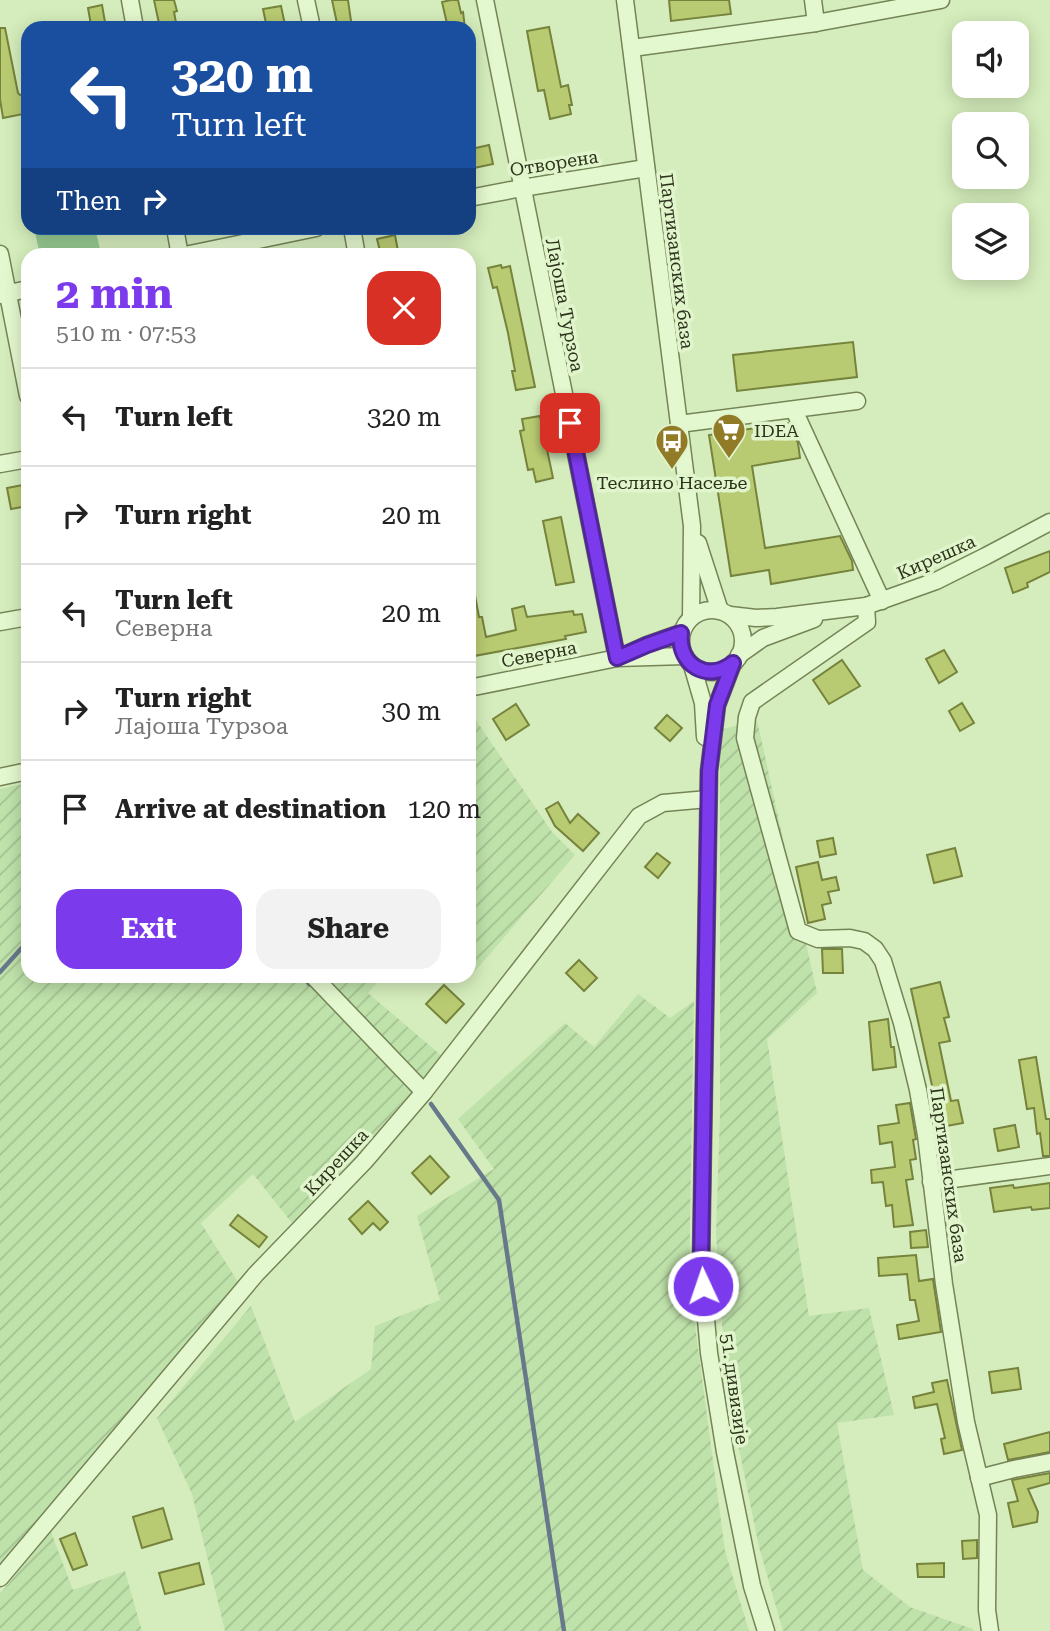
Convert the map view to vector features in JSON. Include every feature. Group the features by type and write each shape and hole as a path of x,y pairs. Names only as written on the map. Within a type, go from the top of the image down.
{"street":[{"path":"130,0 134,21"},
{"path":"306,0 310,21"},
{"name":"Лајоша Турзоа","path":"485,0 617,658"},
{"name":"Партизанских база","path":"625,0 692,526 691,617"},
{"path":"813,0 816,23"},
{"path":"632,48 816,23 941,0"},
{"name":"Отворена","path":"476,197 646,168"},
{"path":"219,248 282,235"},
{"path":"0,254 4,294 21,366"},
{"path":"679,424 857,401"},
{"path":"794,410 874,603"},
{"path":"0,464 21,460"},
{"name":"Кирешка","path":"725,613 756,618 832,611 874,603 936,581 1050,522"},
{"name":"Партизанских база","path":"692,526 725,613"},
{"name":"Партизанских база","path":"874,603 867,622 752,702 745,738 798,931 818,939 850,938 864,941 875,949 883,961 902,1023 926,1135 944,1284 964,1410 988,1515 987,1610 990,1631"},
{"path":"708,610 725,613 738,623 743,644 736,659 724,669 713,672 702,670 689,661 681,645 683,627 691,617 708,610"},
{"name":"Кирешка","path":"736,659 762,638 832,611"},
{"path":"0,622 21,618"},
{"name":"Северна","path":"476,687 617,658 681,633"},
{"name":"Северна","path":"617,658 689,661"},
{"name":"51. дивизије","path":"736,659 717,705 709,771 701,1263 709,1353 725,1452 752,1586 766,1631"},
{"name":"51. дивизије","path":"689,661 703,703 709,771"},
{"path":"0,777 21,772"},
{"name":"Кирешка","path":"0,1578 256,1274 363,1162 424,1092 639,816 663,803 708,799"},
{"path":"320,983 424,1092"},
{"path":"932,1182 1050,1167"},
{"path":"979,1478 1050,1462"}],"green space":[{"path":"36,235 97,235 100,248 38,248"},
{"path":"476,720 552,832 575,855 476,970"},
{"path":"757,720 817,993 767,1039 809,1316 869,1308 894,1415 837,1423 863,1570 910,1607 974,1631 783,1631 759,1547 726,1385 716,1233 720,1114 720,730"},
{"path":"21,784 21,983 377,983 368,993 442,1056 357,1155 292,1223 253,1174 201,1223 238,1282 0,1572 0,789"},
{"path":"638,994 670,1018 694,1001 689,1280 725,1551 749,1631 225,1631 192,1494 157,1418 251,1306 295,1422 371,1369 375,1326 440,1300 417,1216 494,1169 458,1119 565,1023 594,1047"},
{"path":"51,1532 73,1590 125,1571 142,1631 0,1631 0,1594"}],"building":[{"path":"154,0 174,0 177,11 174,12 176,21 158,21"},
{"path":"332,0 348,0 351,21 336,21"},
{"path":"458,0 464,21 446,21 442,2"},
{"path":"669,0 729,0 731,14 671,21"},
{"path":"102,5 105,21 90,21 88,8"},
{"path":"281,6 284,21 266,21 263,9"},
{"path":"549,27 561,87 568,85 572,105 569,105 571,114 550,119 544,90 538,91 527,31"},
{"path":"0,28 5,28 18,93 21,95 21,114 3,118 0,99"},
{"path":"489,145 493,164 476,168 476,148"},
{"path":"395,235 397,248 379,248 377,239"},
{"path":"501,265 502,268 510,266 535,387 516,390 508,333 497,287 493,288 488,268"},
{"path":"853,342 857,377 737,391 733,355"},
{"path":"540,416 553,478 536,482 533,469 528,470 520,431 524,430 522,419"},
{"path":"788,423 798,443 800,458 752,466 765,548 840,536 852,561 853,570 771,584 769,570 731,576 709,435"},
{"path":"21,485 21,507 11,509 7,488"},
{"path":"561,517 574,582 556,585 543,521"},
{"path":"1050,551 1050,572 1027,583 1028,587 1013,593 1005,568"},
{"path":"476,601 486,637 516,630 512,609 524,606 527,617 573,611 574,615 582,614 586,632 565,636 566,639 476,656"},
{"path":"944,650 957,672 939,683 926,659"},
{"path":"842,660 860,686 829,704 813,680"},
{"path":"962,703 974,723 960,731 949,711"},
{"path":"516,704 529,725 506,740 493,719"},
{"path":"667,715 682,728 670,741 655,728"},
{"path":"558,802 570,823 578,814 599,833 583,851 555,826 546,809"},
{"path":"833,838 836,854 820,857 817,841"},
{"path":"955,848 962,876 934,883 927,855"},
{"path":"657,853 670,863 658,878 645,867"},
{"path":"818,862 822,880 836,877 839,890 828,892 831,903 822,905 825,919 808,923 796,867"},
{"path":"822,949 842,949 843,973 823,973"},
{"path":"579,960 597,978 584,991 566,973"},
{"path":"940,982 949,1017 944,1018 950,1041 939,1043 951,1101 958,1100 963,1123 941,1127 911,989"},
{"path":"444,985 464,1004 446,1023 426,1004"},
{"path":"888,1019 896,1067 873,1070 869,1022"},
{"path":"1036,1057 1046,1119 1050,1119 1050,1156 1043,1156 1034,1108 1027,1109 1019,1060"},
{"path":"910,1103 916,1139 913,1140 916,1159 910,1160 913,1179 906,1180 913,1225 894,1227 892,1205 886,1206 883,1182 872,1183 871,1170 895,1167 892,1142 880,1144 878,1126 899,1123 896,1105"},
{"path":"1015,1125 1019,1147 998,1151 994,1129"},
{"path":"430,1156 449,1177 431,1194 412,1173"},
{"path":"1050,1183 1050,1208 1032,1210 1031,1207 994,1212 990,1188"},
{"path":"368,1201 388,1222 380,1230 373,1223 362,1234 349,1219"},
{"path":"238,1215 267,1237 259,1247 230,1225"},
{"path":"926,1230 928,1247 911,1248 910,1232"},
{"path":"916,1255 919,1281 933,1279 941,1332 899,1339 897,1325 919,1321 915,1300 910,1300 907,1274 879,1276 878,1258"},
{"path":"1018,1368 1021,1389 992,1393 989,1372"},
{"path":"947,1380 962,1450 944,1454 941,1439 945,1438 937,1404 915,1408 913,1397 934,1392 932,1383"},
{"path":"1050,1432 1050,1452 1008,1460 1004,1444"},
{"path":"1050,1473 1050,1483 1028,1489 1038,1512 1037,1522 1013,1527 1008,1503 1018,1501 1012,1480"},
{"path":"163,1508 172,1539 142,1548 133,1517"},
{"path":"75,1533 87,1565 73,1570 60,1539"},
{"path":"977,1540 977,1558 963,1559 962,1541"},
{"path":"199,1563 204,1584 165,1594 159,1573"},
{"path":"944,1563 944,1577 918,1577 917,1564"}],"waterway":[{"path":"0,972 21,949"},
{"path":"431,1104 499,1200 564,1631"}],"place":[{"name":"IDEA","path":"729,460"},
{"name":"Теслино Насеље","path":"672,471"}],"route":[{"path":"570,423 617,658 681,633 682,651 688,661 697,668 718,671 733,663 717,705 709,771 701,1263 703,1286"}]}
